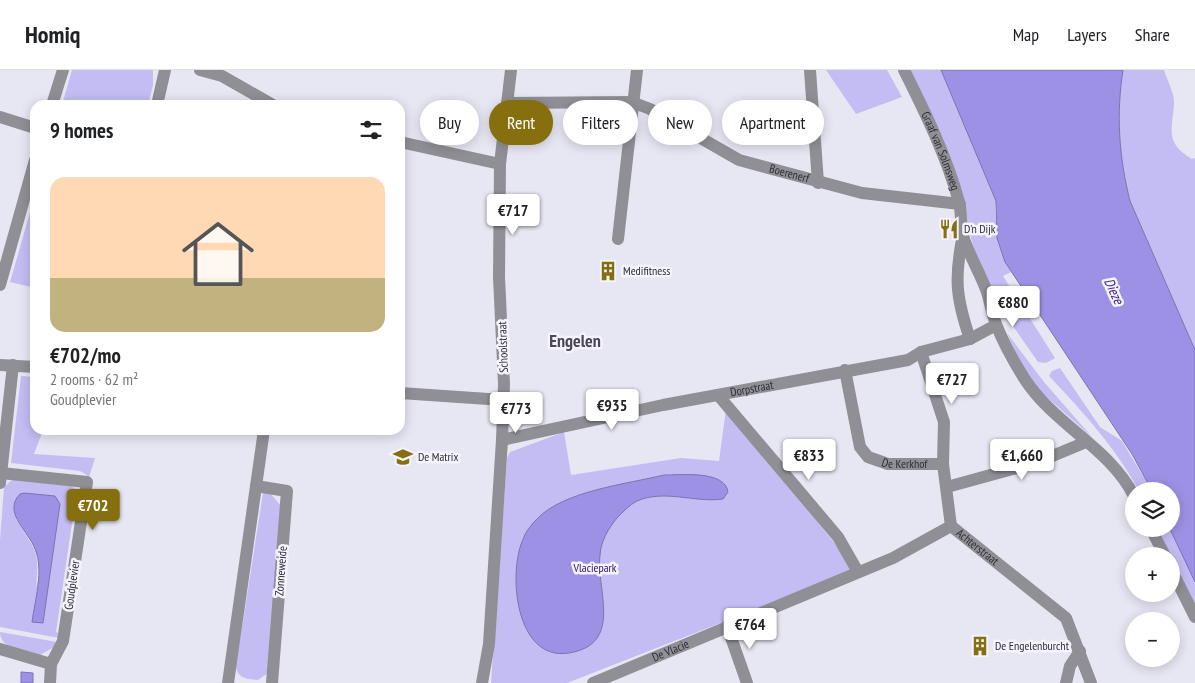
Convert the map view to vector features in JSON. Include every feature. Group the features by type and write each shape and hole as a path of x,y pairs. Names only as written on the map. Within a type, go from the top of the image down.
{"street":[{"path":"54,100 64,70"},
{"path":"157,100 165,70"},
{"path":"200,70 223,73 265,100"},
{"name":"Schoolstraat","path":"507,100 511,70"},
{"path":"632,100 637,70"},
{"path":"810,70 818,183"},
{"name":"Graaf van Solmsweg","path":"904,70 945,160 960,204 963,235 956,279 959,307 970,339"},
{"name":"Boerenerf","path":"638,104 650,109 739,160 862,194 960,204"},
{"path":"0,117 30,126"},
{"path":"405,143 500,164"},
{"name":"Schoolstraat","path":"482,683 489,644 502,440 503,400 499,277 500,164 502,145"},
{"path":"618,239 628,145"},
{"path":"0,285 5,241 30,174"},
{"name":"Graaf van Solmsweg","path":"963,235 986,292 996,325 1024,378 1064,424 1111,462 1127,482"},
{"name":"Dorpstraat","path":"502,440 718,395 845,370 908,360 921,352 970,339 996,325"},
{"name":"Achterstraat","path":"921,352 944,422 943,464 951,526 1066,618 1091,683"},
{"path":"0,478 6,365 30,367"},
{"name":"De Kerkhof","path":"845,370 860,447 868,457 888,464 943,464"},
{"path":"405,393 503,400"},
{"path":"718,395 838,537 858,572"},
{"path":"228,683 263,435"},
{"path":"947,487 1038,462 1086,442"},
{"name":"Goudplevier","path":"0,478 87,482 63,641 51,664 50,683"},
{"name":"Zonneweide","path":"256,486 287,490 272,683"},
{"name":"De Vlacie","path":"593,683 893,558 951,526"},
{"path":"1180,587 1195,617"},
{"path":"727,626 747,683"},
{"path":"0,649 51,664"},
{"path":"1066,683 1070,666 1080,651"}],"green space":[{"path":"72,70 153,70 153,85 149,100 63,100"},
{"path":"826,70 887,70 902,97 856,114"},
{"path":"903,70 941,70 996,201 998,238 1003,256 1011,272 1003,276 1055,358 1046,363 1038,362 987,289 980,271 961,201"},
{"path":"1123,70 1164,70 1174,100 1172,136 1174,142 1183,153 1192,159 1195,158 1195,350 1130,201 1123,168 1119,120"},
{"path":"30,212 30,287 10,282"},
{"path":"1007,333 1044,382 1092,437 1041,392 1024,370"},
{"path":"1060,368 1100,427 1122,441 1147,482 1134,482 1109,445 1049,376 1052,371"},
{"path":"21,376 30,377 30,435 41,435 34,454 95,458 88,480 87,475 80,471 11,463"},
{"name":"Vlaciepark","path":"726,409 832,540 854,571 567,683 491,683 507,458 510,452 564,432 571,475 681,458 719,461"},
{"path":"13,479 64,483 71,485 75,489 79,498 80,503 75,503 56,632 60,634 59,638 0,627 0,540 4,487","holes":["60,504 36,588 37,565 35,551 16,519"]},
{"path":"263,493 270,493 281,506 268,673 258,680 247,679 241,676 236,667"},
{"path":"1161,537 1174,537 1178,547 1166,547"},
{"path":"1180,550 1195,582 1195,615 1180,580"},
{"path":"0,632 57,642 56,646 40,655 9,646 4,643"}],"water":[{"name":"Dieze","path":"941,70 1123,70 1119,120 1123,168 1130,201 1195,350 1195,582 1174,537 1180,537 1180,482 1147,482 1132,454 1005,262 997,238 996,201"},
{"path":"664,475 701,475 711,477 725,485 728,492 723,499 712,500 658,496 637,501 629,507 611,526 602,545 600,569 604,614 602,627 596,639 586,648 569,653 551,652 537,643 527,629 520,611 517,591 516,571 519,552 529,528 548,509 579,495 614,485"},
{"path":"20,494 55,496 60,504 43,623 32,622 39,576 38,557 32,542 15,515 15,501"},
{"path":"21,672 33,673 33,683 21,683"}],"place":[{"name":"D'n Dijk","path":"949,229"},
{"name":"Medifitness","path":"608,271"},
{"name":"De Matrix","path":"403,457"},
{"name":"De Engelenburcht","path":"980,646"}],"district":[{"name":"Engelen","path":"575,341"}]}
